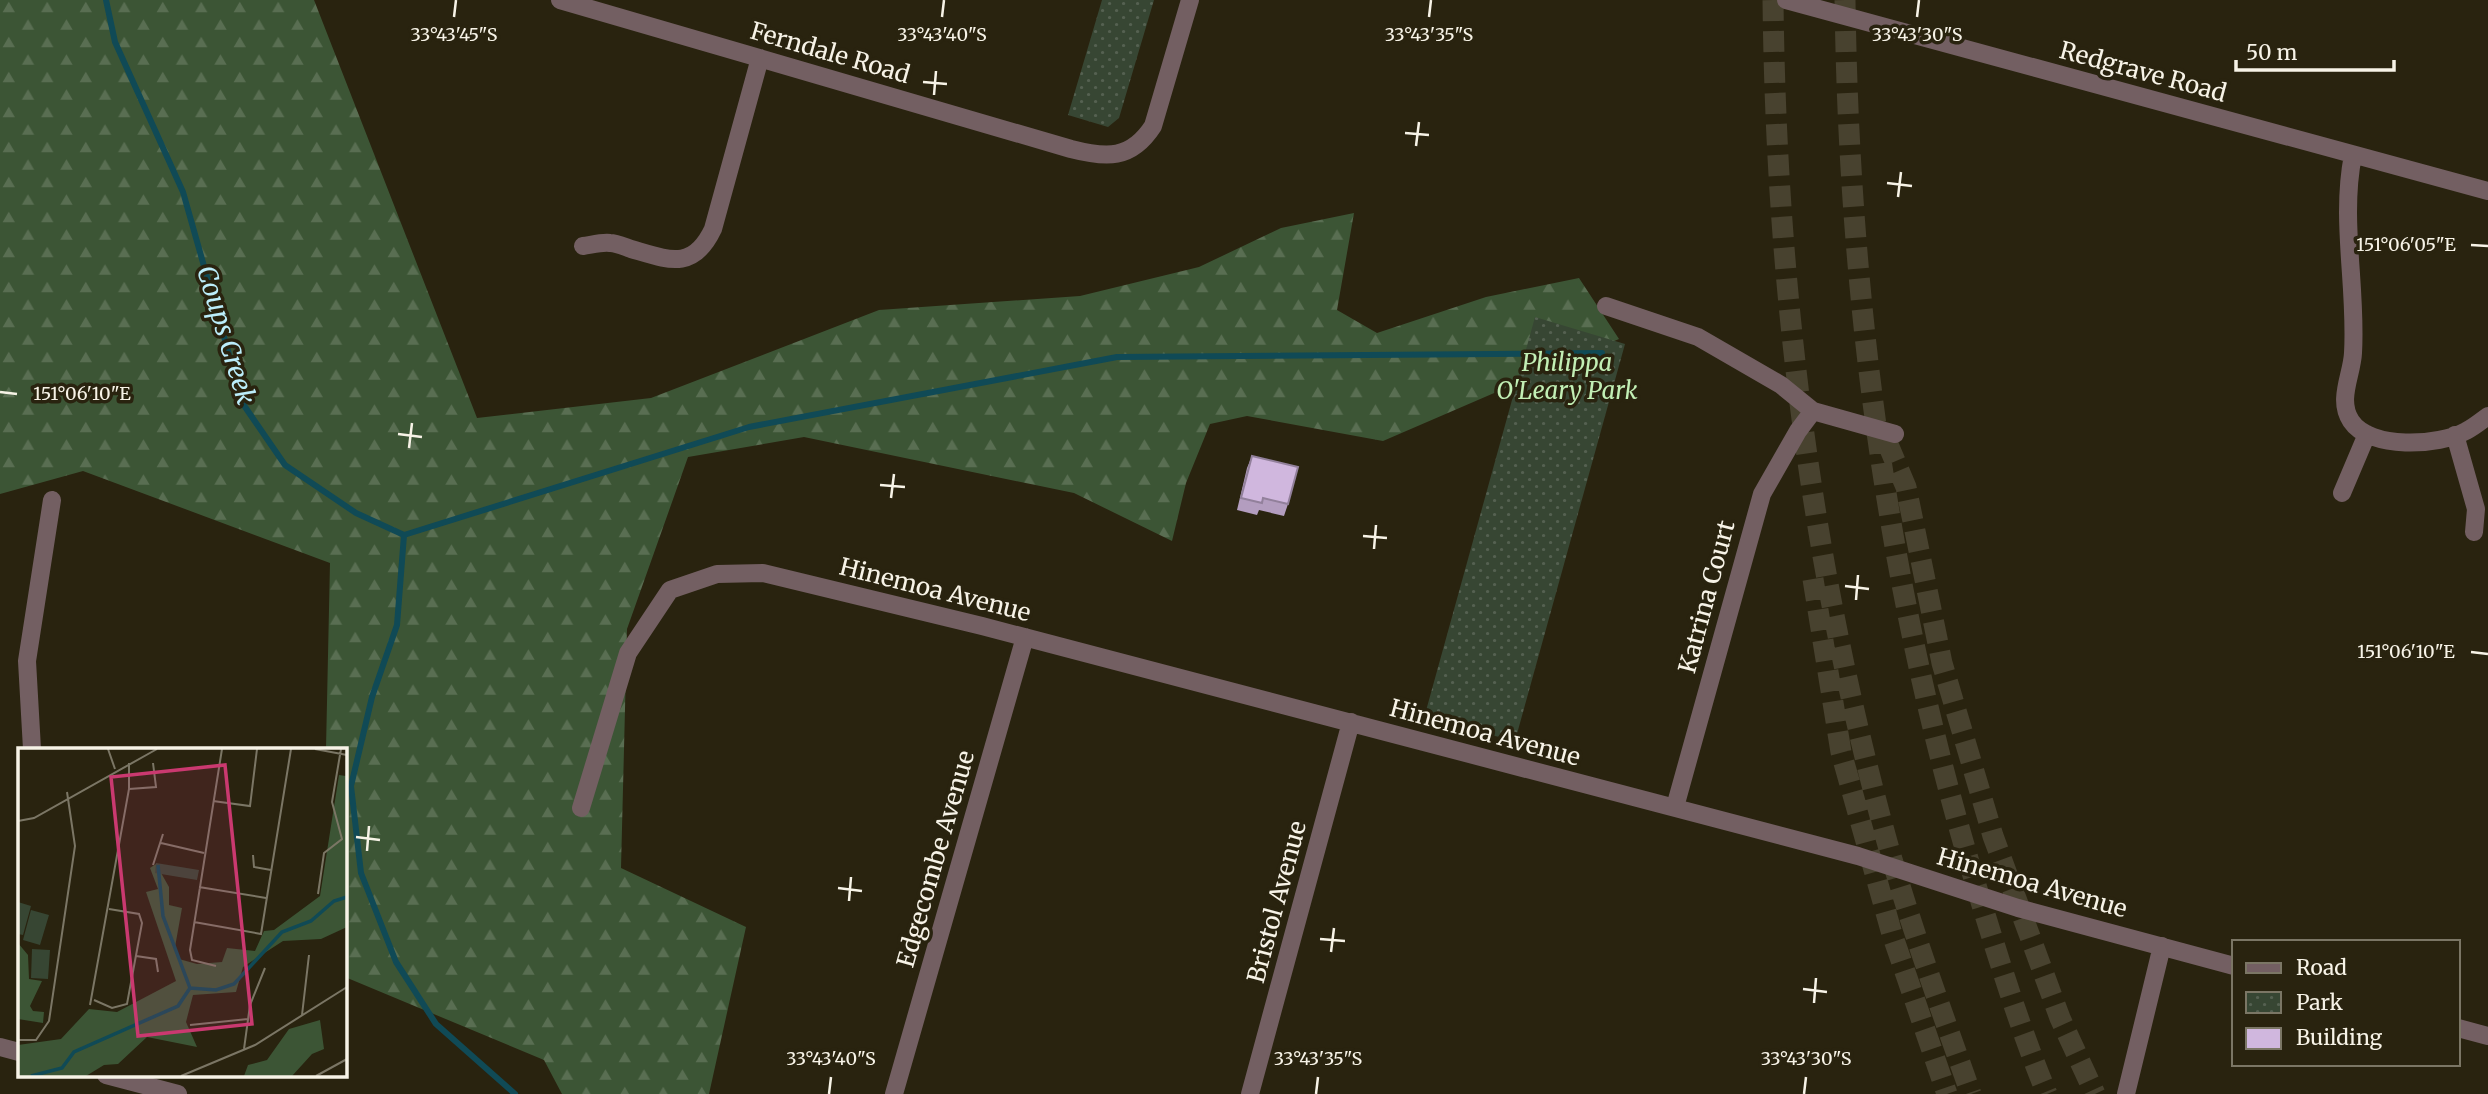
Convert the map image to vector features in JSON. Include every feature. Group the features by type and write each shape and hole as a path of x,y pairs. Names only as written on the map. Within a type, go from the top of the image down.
{"street":[{"name":"Ferndale Road","path":"560,0 1070,149 1110,155 1128,151 1143,142 1153,126 1190,0"},
{"name":"Redgrave Road","path":"1786,0 2488,191"},
{"path":"583,246 611,243 665,259 681,260 694,255 707,243 760,58"},
{"path":"2353,155 2347,209 2353,354 2345,397 2350,420 2367,434 2387,440 2425,442 2465,432 2488,416"},
{"path":"1606,306 1698,337 1781,386 1813,411 1895,434"},
{"name":"Katrina Court","path":"1675,807 1762,494 1798,431 1813,411"},
{"path":"2342,492 2367,434"},
{"path":"2455,435 2476,509 2474,532"},
{"path":"32,748 27,661 52,500"},
{"name":"Hinemoa Avenue","path":"581,808 628,653 670,590 717,574 763,573 1025,638 1675,807 1858,856 2018,908 2232,965"},
{"name":"Edgecombe Avenue","path":"894,1094 1025,638"},
{"name":"Bristol Avenue","path":"1250,1094 1351,722"},
{"path":"2126,1094 2162,946"},
{"path":"2460,1029 2488,1036"},
{"path":"0,1047 18,1052"},
{"path":"110,1076 178,1094"}],"green space":[{"path":"0,0 314,0 477,418 651,398 879,310 1080,296 1199,267 1281,228 1354,213 1337,310 1377,333 1486,297 1579,278 1619,339 1383,441 1247,416 1210,424 1186,483 1172,541 1074,493 804,437 688,457 627,629 621,868 746,927 709,1094 562,1094 544,1060 346,977 346,748 326,748 330,563 83,471 0,494"},
{"path":"1102,0 1154,0 1119,118 1108,127 1068,115"},
{"name":"Philippa O'Leary Park","path":"1535,317 1625,344 1515,741 1424,718"}],"building":[{"path":"1252,456 1298,467 1288,504 1263,498 1262,503 1241,498"}],"waterway":[{"name":"Coups Creek","path":"106,0 115,42 183,192 243,404 285,465 356,513 404,535 397,625 372,697 351,786 361,873 396,962 436,1024 515,1094"},
{"path":"404,535 749,427 1117,357 1602,353"}],"tunnel":[{"path":"1773,0 1781,212 1790,318 1818,527 1837,631 1886,838 1971,1094"},
{"path":"1845,0 1848,114 1865,339 1898,562 1920,673 1947,783 2002,969 2047,1094"},
{"path":"1887,442 1906,487 1942,663 1993,836 2060,1018 2095,1094"},
{"path":"1813,579 1841,752 1892,934 1947,1094"}]}
